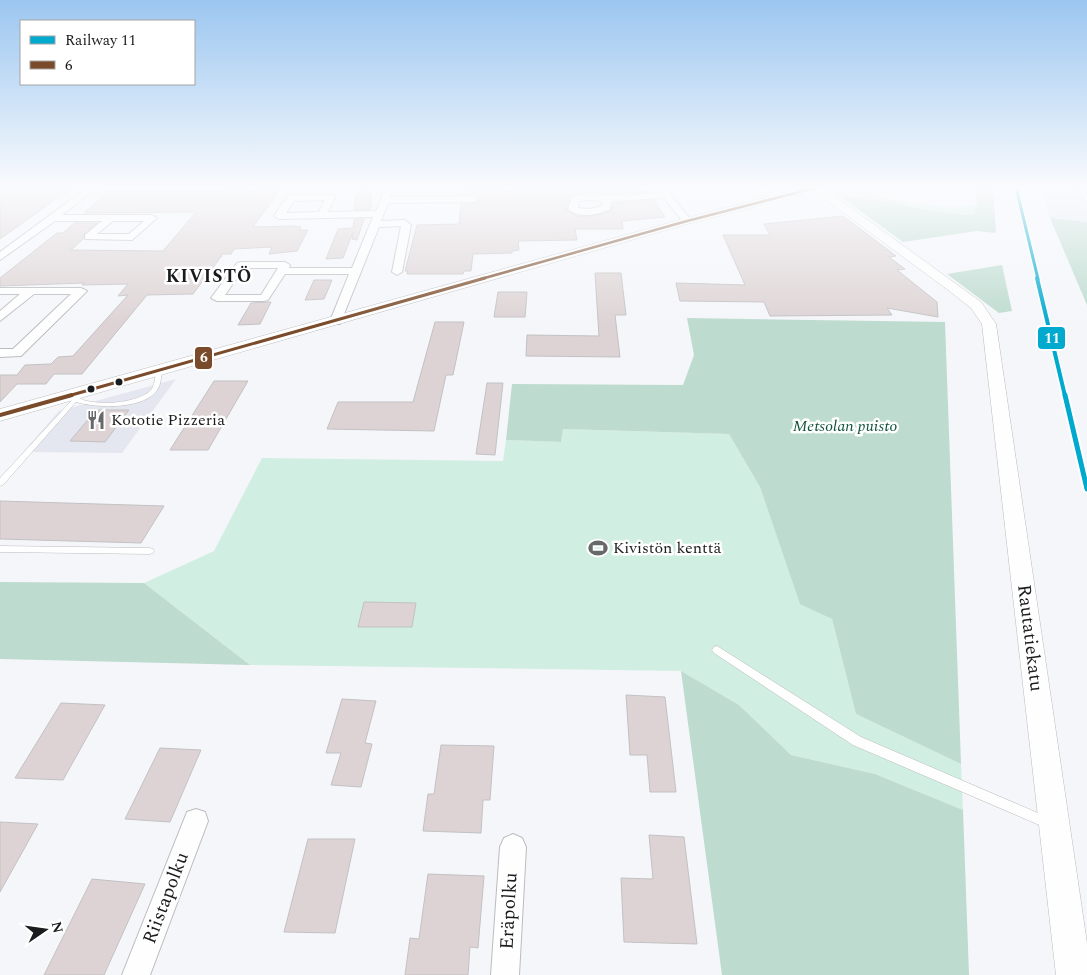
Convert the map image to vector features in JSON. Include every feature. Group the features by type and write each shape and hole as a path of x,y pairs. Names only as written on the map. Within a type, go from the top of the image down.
{"street":[{"path":"0,257 33,232"},
{"path":"93,232 88,237 132,237 137,232"},
{"path":"336,321 372,232"},
{"path":"397,272 403,232"},
{"path":"0,415 72,398 159,371 647,232"},
{"name":"Rautatiekatu","path":"877,232 976,305 989,324 1074,975"},
{"path":"241,265 285,265 282,271 264,298 217,298 241,265"},
{"path":"282,271 357,270"},
{"path":"0,291 81,291 16,353 0,353"},
{"path":"0,317 31,291"},
{"name":"Riistapolku","path":"136,975 196,820"},
{"name":"Eräpolku","path":"505,975 513,847"}],"lane":[{"path":"0,483 72,398 118,404 143,399 155,389 159,371"},
{"path":"0,549 150,551"},
{"path":"717,650 857,741 1054,826"}],"shaded area":[{"path":"176,379 122,453 23,452 59,411"}],"green space":[{"path":"890,232 967,232 903,242"},
{"path":"1056,232 1087,232 1087,305"},
{"path":"1002,265 1012,311 999,313 947,274"},
{"name":"Metsolan puisto","path":"687,318 945,322 961,764 856,714 832,619 800,604 760,487 729,434 563,429 561,442 506,440 512,384 683,385 694,355"},
{"path":"563,429 729,434 760,487 800,603 832,619 856,714 961,764 963,810 875,774 791,755 739,705 681,671 250,665 144,583 214,551 262,458 503,461 506,440 561,442"},
{"path":"0,582 144,583 250,665 0,659"},
{"path":"681,671 739,705 791,755 875,774 963,810 969,975 722,975"}],"building":[{"path":"0,232 9,232 0,239"},
{"path":"86,232 83,239 71,250 163,251 179,232 307,232 297,251 269,254 272,247 234,249 231,254 223,254 193,294 147,295 82,374 54,374 46,384 17,384 0,402 0,375 17,375 25,365 51,364 58,357 73,356 128,295 118,296 128,284 82,285 84,283 0,286 0,278 57,233"},
{"path":"337,232 353,232 343,258 326,259"},
{"path":"353,232 360,232 357,240 352,239"},
{"path":"415,232 576,232 577,240 518,241 519,250 512,251 512,253 473,254 471,271 464,271 463,274 407,274 408,271 405,271"},
{"path":"769,232 865,232 896,256 889,257 905,269 897,270 937,302 938,317 887,308 892,315 770,316 764,302 680,301 676,283 745,285 723,235 770,235"},
{"path":"595,273 621,273 626,315 615,315 620,357 526,356 527,335 599,336"},
{"path":"314,280 332,280 324,299 305,300"},
{"path":"498,292 527,292 525,317 494,317"},
{"path":"271,302 260,324 238,325 251,303"},
{"path":"435,322 464,322 453,375 446,375 434,431 327,429 338,402 413,402"},
{"path":"214,381 248,381 208,450 170,450"},
{"path":"487,383 503,383 495,455 476,454"},
{"path":"96,410 129,410 105,442 70,441"},
{"path":"0,501 164,506 141,543 0,539"},
{"path":"364,602 416,603 412,627 358,627"},
{"path":"626,695 665,697 676,792 650,792 647,755 630,755"},
{"path":"342,699 376,701 365,743 372,744 361,787 331,785 341,753 326,753"},
{"path":"61,703 105,705 63,780 15,778"},
{"path":"441,745 494,746 490,800 483,800 481,833 423,831 428,794 434,794"},
{"path":"160,748 201,750 170,822 125,819"},
{"path":"0,822 38,824 0,892"},
{"path":"649,835 684,837 697,944 624,942 621,878 653,879"},
{"path":"308,839 355,839 335,933 284,932"},
{"path":"428,874 484,876 478,948 470,947 468,975 405,975 410,938 419,939"},
{"path":"92,879 145,884 104,975 44,975"}],"rail line":[{"name":"11","path":"1027,232 1087,489"}],"transit line":[{"name":"6","path":"0,415 646,232"}],"place":[{"name":"Kototie Pizzeria","path":"96,420"},
{"name":"Kivistön kenttä","path":"598,548"}],"district":[{"name":"KIVISTÖ","path":"209,276"}]}
